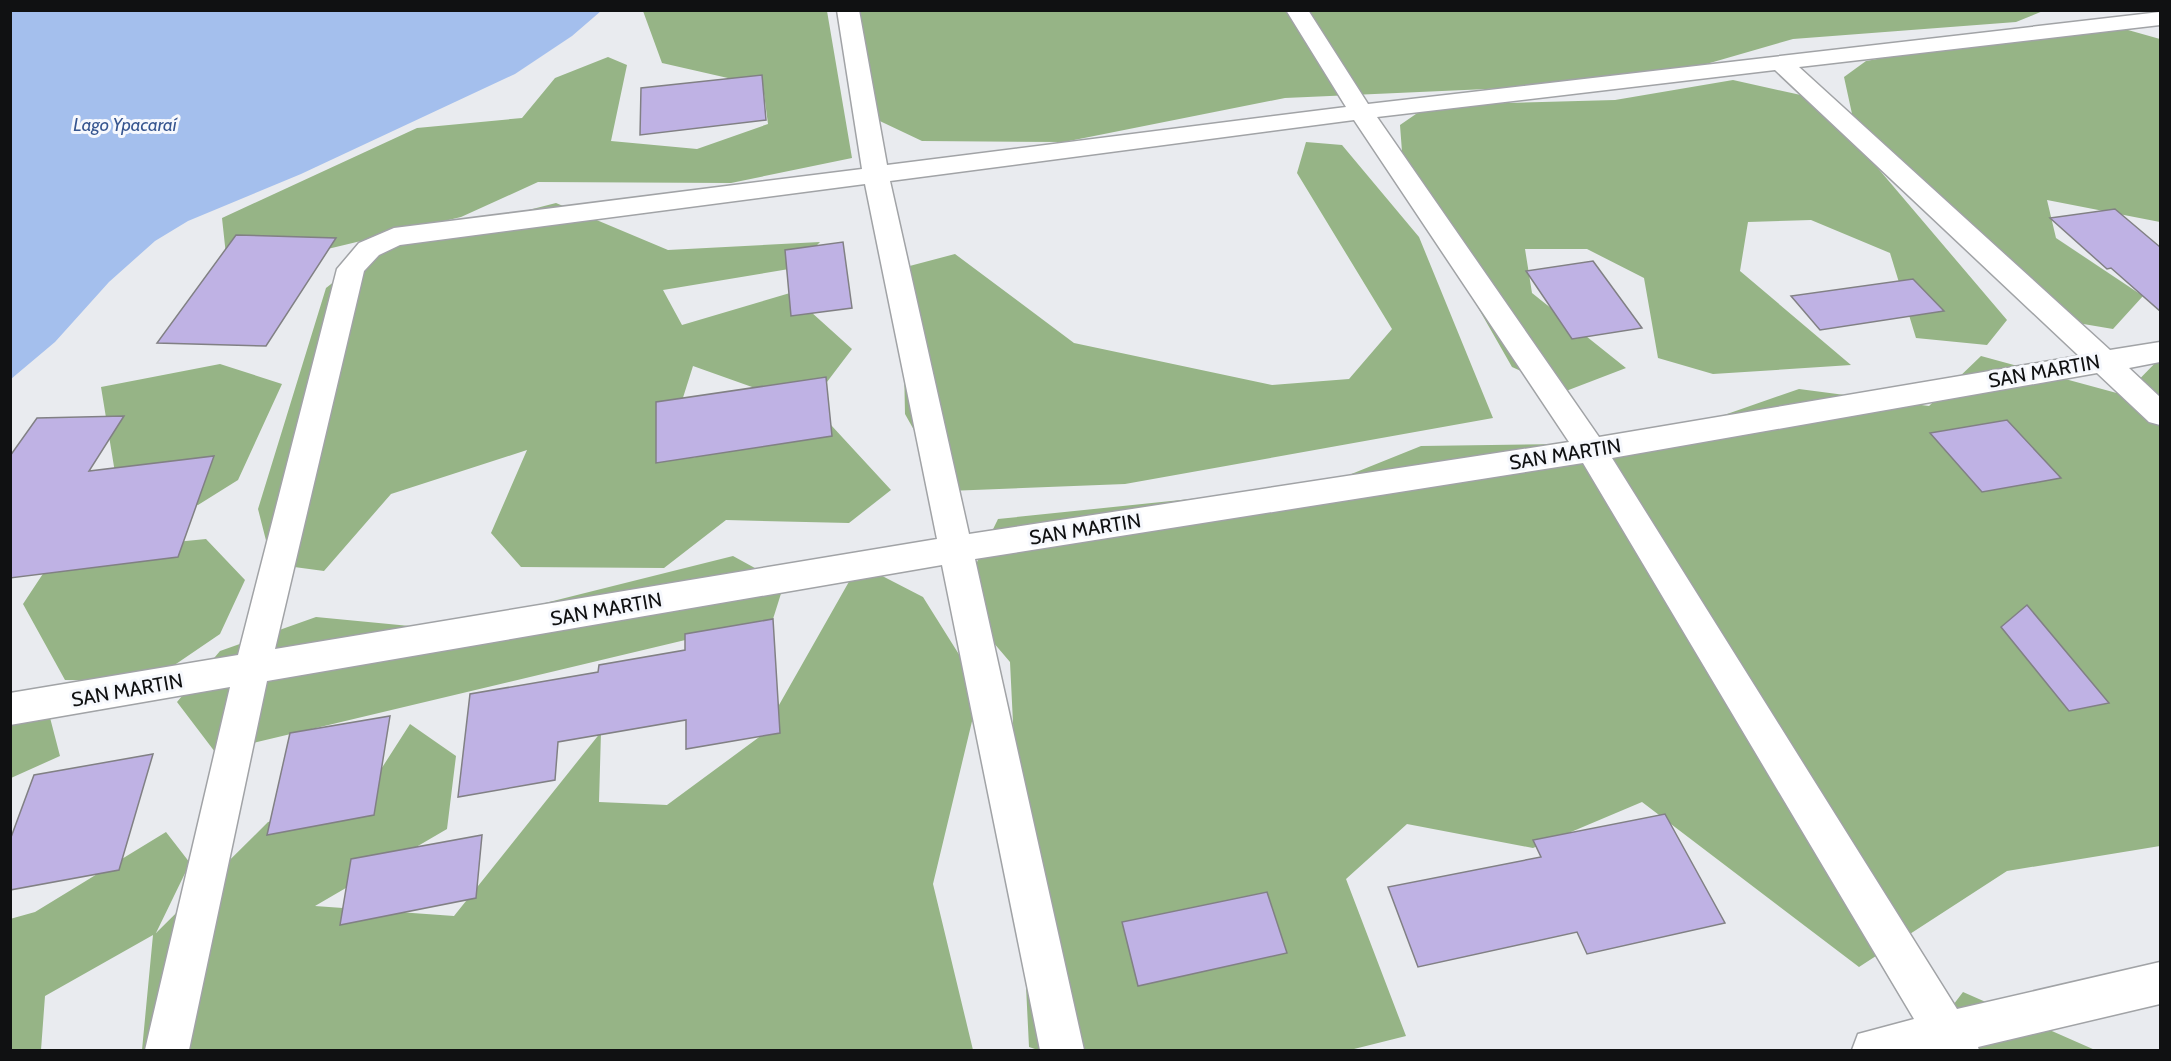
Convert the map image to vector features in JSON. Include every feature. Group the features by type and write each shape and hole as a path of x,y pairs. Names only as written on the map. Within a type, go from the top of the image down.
{"street":[{"path":"848,10 876,174 1062,1050"},
{"path":"1297,10 1361,112 1591,450 1952,1042"},
{"path":"167,1050 252,669 351,269 369,249 394,237 876,174 1361,112 2160,18"},
{"path":"1781,63 2160,414"},
{"name":"SAN MARTIN","path":"10,709 956,549 1591,450 2160,352"},
{"path":"1874,1050 1952,1042 2160,983"}],"green space":[{"path":"643,11 827,11 852,158 731,183 538,182 461,217 265,264 226,255 222,218 417,128 522,118 555,78 608,57 627,65 611,141 697,149 768,124 763,86 662,63"},
{"path":"844,11 2043,11 2016,22 1793,39 1644,82 1285,98 1064,142 922,141 865,114"},
{"path":"2065,26 2128,30 2160,39 2160,222 2047,200 2056,238 2143,296 2113,329 2036,316 1854,123 1844,77 1866,61"},
{"path":"1733,80 1819,99 2007,320 1987,345 1916,338 1890,253 1811,220 1748,222 1740,271 1851,365 1713,374 1658,358 1644,278 1587,249 1525,249 1532,293 1626,368 1566,391 1512,367 1404,178 1400,125 1429,105 1615,100"},
{"path":"1306,142 1342,145 1419,237 1493,418 1125,484 948,491 905,414 902,268 955,254 1074,343 1272,385 1349,379 1392,329 1297,173"},
{"path":"556,203 668,250 820,242 795,268 663,290 682,325 790,293 852,349 808,407 693,366 668,445 693,458 819,412 891,490 849,523 726,520 664,568 521,567 491,533 527,450 391,494 324,571 272,564 258,509 326,288 376,249"},
{"path":"1981,356 2124,395 2160,358 2160,846 2007,871 1859,967 1642,802 1533,848 1407,824 1346,879 1406,1036 1350,1050 1038,1050 1029,1047 1010,662 958,601 998,519 1324,485 1421,446 1644,443 1799,389 1929,406"},
{"path":"220,364 282,384 238,480 198,505 117,485 101,387"},
{"path":"206,539 245,580 220,634 151,681 65,680 23,604 56,554"},
{"path":"733,556 784,584 773,619 215,752 177,702 220,651 316,617 441,629"},
{"path":"859,564 923,597 980,688 933,884 973,1050 142,1050 153,935 45,996 41,1050 11,1050 10,919 35,912 166,832 190,863 156,933 268,822 360,802 410,724 456,756 447,829 315,906 454,916 601,732 599,802 667,805 762,735"},
{"path":"10,705 48,710 60,756 11,778"},
{"path":"1963,992 2095,1050 1919,1050"}],"water":[{"name":"Lago Ypacaraí","path":"11,10 601,11 572,36 515,74 301,174 188,221 155,241 109,282 55,342 11,379"}],"building":[{"path":"762,75 766,120 640,135 641,88"},
{"path":"2115,209 2160,247 2160,311 2111,268 2107,269 2050,218"},
{"path":"236,235 336,238 266,346 157,343"},
{"path":"843,242 852,308 791,316 785,250"},
{"path":"1593,261 1642,328 1572,339 1526,271"},
{"path":"1913,279 1944,311 1820,330 1791,296"},
{"path":"826,377 832,436 656,463 656,402"},
{"path":"124,416 89,471 214,456 178,557 10,578 10,456 37,418"},
{"path":"2007,420 2061,478 1982,492 1930,433"},
{"path":"2027,605 2109,703 2069,711 2001,627"},
{"path":"773,619 780,733 686,749 686,720 558,742 555,780 458,797 470,694 598,672 599,665 685,650 685,634"},
{"path":"390,716 374,815 267,835 290,733"},
{"path":"153,754 119,870 10,890 10,840 34,775"},
{"path":"1665,814 1725,923 1587,954 1577,932 1418,967 1388,887 1541,857 1533,840"},
{"path":"482,835 476,898 340,925 351,859"},
{"path":"1267,892 1287,953 1138,986 1122,922"}]}
